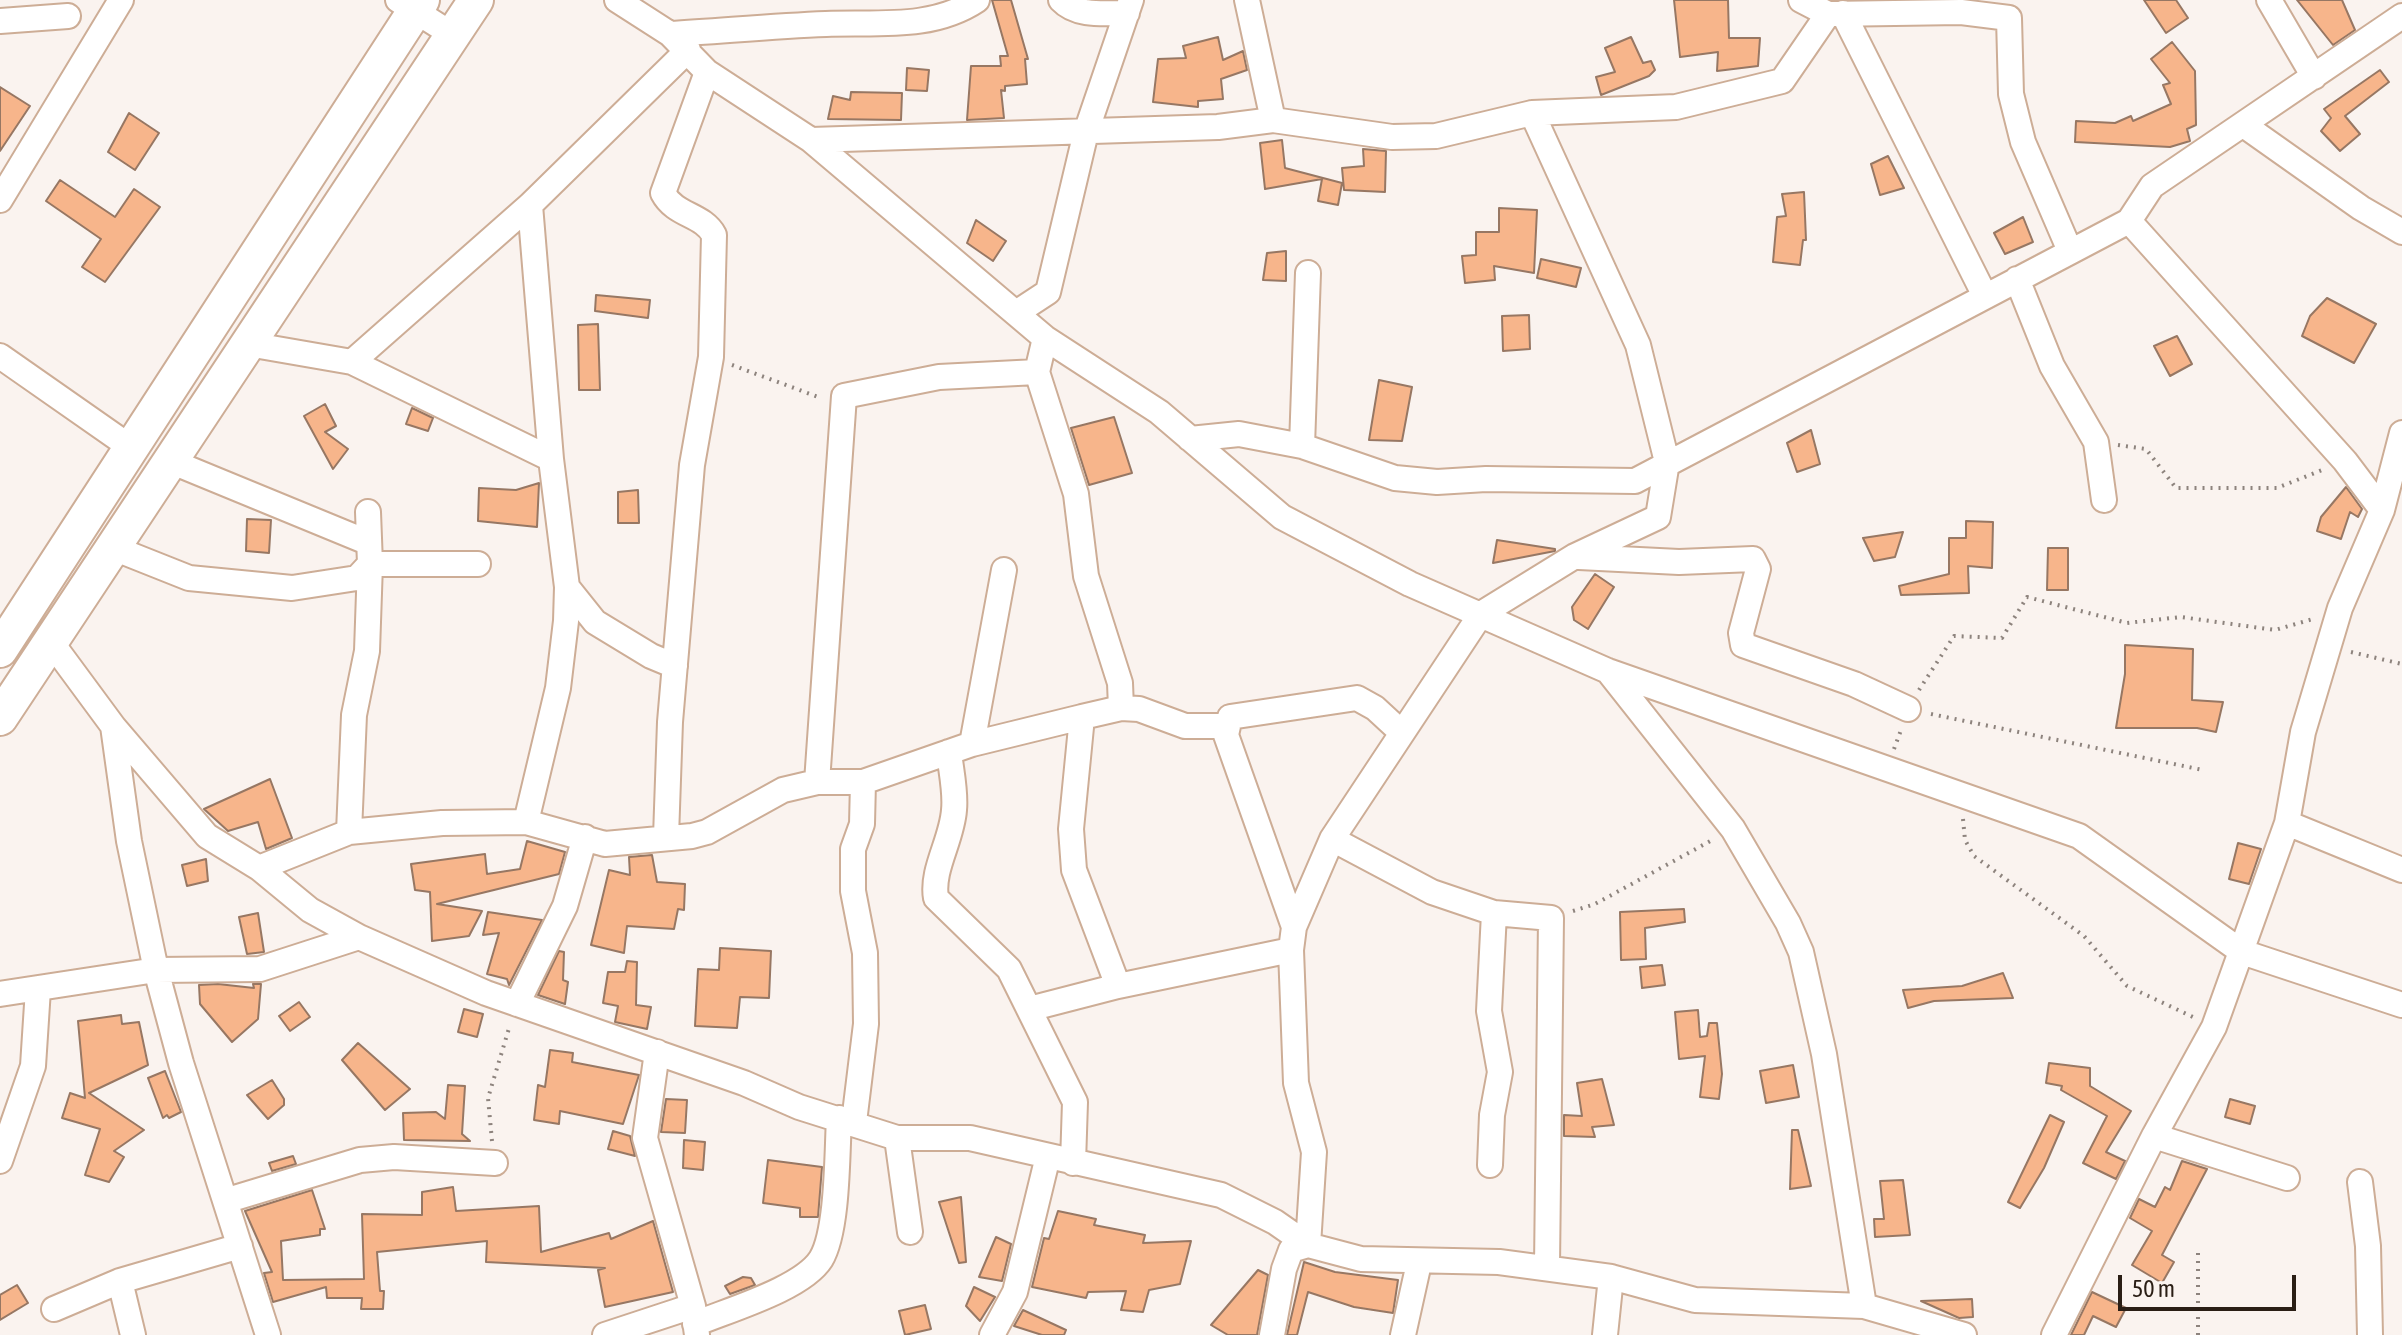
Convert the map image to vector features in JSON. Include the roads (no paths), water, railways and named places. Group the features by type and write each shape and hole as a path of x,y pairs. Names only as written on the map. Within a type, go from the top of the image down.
{"main road":[{"path":"0,718 476,0"},
{"path":"0,650 133,449 411,4"}],"street":[{"path":"46,0 68,16 101,31"},
{"path":"0,200 121,0"},
{"path":"617,0 679,42 707,72 811,140 1045,338 1159,412 1282,517 1410,584 1608,671 2079,836 2242,952 2402,1005"},
{"path":"352,362 530,205 679,42 829,24 900,24 962,10 977,0"},
{"path":"1016,313 1048,292 1086,132 1129,7 1085,12 1066,6 1061,0"},
{"path":"1247,0 1273,120"},
{"path":"1801,0 1836,13 2010,9 2011,94 2023,142 2070,251"},
{"path":"2269,0 2314,77"},
{"path":"411,4 453,35"},
{"path":"811,140 1218,127 1273,120 1406,137 1436,136 1532,113 1676,107 1782,81 1836,13"},
{"path":"1836,13 1984,294"},
{"path":"0,21 68,16"},
{"path":"1190,439 1239,434 1302,446 1395,478 1437,482 1486,479 1635,481 1984,294 2129,221 2152,186 2245,126 2402,16"},
{"path":"666,837 675,666 692,465 711,357 714,235 709,225 675,210 663,193 707,72"},
{"path":"1292,938 1332,839 1481,614 1575,556 1658,517 1667,462 1649,384 1625,311 1532,113"},
{"path":"2245,126 2361,208 2402,232"},
{"path":"526,822 558,688 567,587 551,459 530,205"},
{"path":"2129,221 2345,461 2382,510"},
{"path":"1302,446 1308,273"},
{"path":"2017,279 2052,366 2096,442 2104,500"},
{"path":"1045,338 1037,372 1076,494 1086,576 1120,683 1121,708"},
{"path":"248,344 352,362 551,459"},
{"path":"0,356 133,449"},
{"path":"817,782 844,396 939,377 1037,372"},
{"path":"2054,1335 2154,1136 2214,1027 2287,823 2303,732 2340,608 2382,510 2402,433"},
{"path":"170,461 368,553 478,564"},
{"path":"349,832 354,715 367,651 368,512"},
{"path":"111,547 189,578 292,588 357,578 368,553"},
{"path":"1575,556 1679,562 1753,559 1758,569 1741,633 1743,645 1854,684 1908,709"},
{"path":"1004,570 960,748 955,809 946,853 934,883 936,898 1009,969 1029,1009 1075,1102 1073,1163"},
{"path":"567,587 595,622 651,656 675,666"},
{"path":"51,642 113,726 207,836 259,868 310,910 359,937 517,1004 897,1138 970,1138 1221,1195 1275,1222 1308,1245 1361,1259 1419,1263 1499,1262 1611,1277 1695,1300 1864,1306 1964,1335"},
{"path":"1608,671 1733,829 1788,923 1801,952 1824,1054 1864,1306"},
{"path":"1308,1245 1314,1152 1296,1083 1292,938 1226,726 1230,717 1357,698 1375,708 1401,732"},
{"path":"259,868 349,832 442,823 526,822 605,844 707,832 783,790 817,782 863,782 960,748 1121,708 1139,709 1185,726 1226,726"},
{"path":"1082,717 1071,829 1074,870 1118,986"},
{"path":"113,726 129,841 156,970 181,1063 228,1200 268,1335"},
{"path":"605,1335 695,1322 797,1281 821,1259 832,1220 866,1024 865,953 853,891 853,849 862,824 863,782"},
{"path":"2287,823 2402,870"},
{"path":"517,1004 565,906 585,837"},
{"path":"1332,839 1432,892 1494,913 1551,918 1547,1267"},
{"path":"1490,1165 1492,1115 1500,1072 1489,1011 1494,913"},
{"path":"0,994 156,970 260,969 359,937"},
{"path":"1029,1009 1292,938"},
{"path":"0,1161 33,1066 38,989"},
{"path":"657,1052 645,1138 695,1322"},
{"path":"2154,1136 2287,1178"},
{"path":"897,1138 910,1232"},
{"path":"992,1335 1015,1292 1048,1156"},
{"path":"228,1200 360,1160 394,1157 495,1163"},
{"path":"2360,1182 2368,1246 2370,1335"},
{"path":"1272,1335 1291,1250 1308,1245"},
{"path":"54,1309 120,1281 240,1246"},
{"path":"1403,1335 1419,1263"},
{"path":"1605,1335 1611,1277"},
{"path":"120,1281 133,1335"}]}
